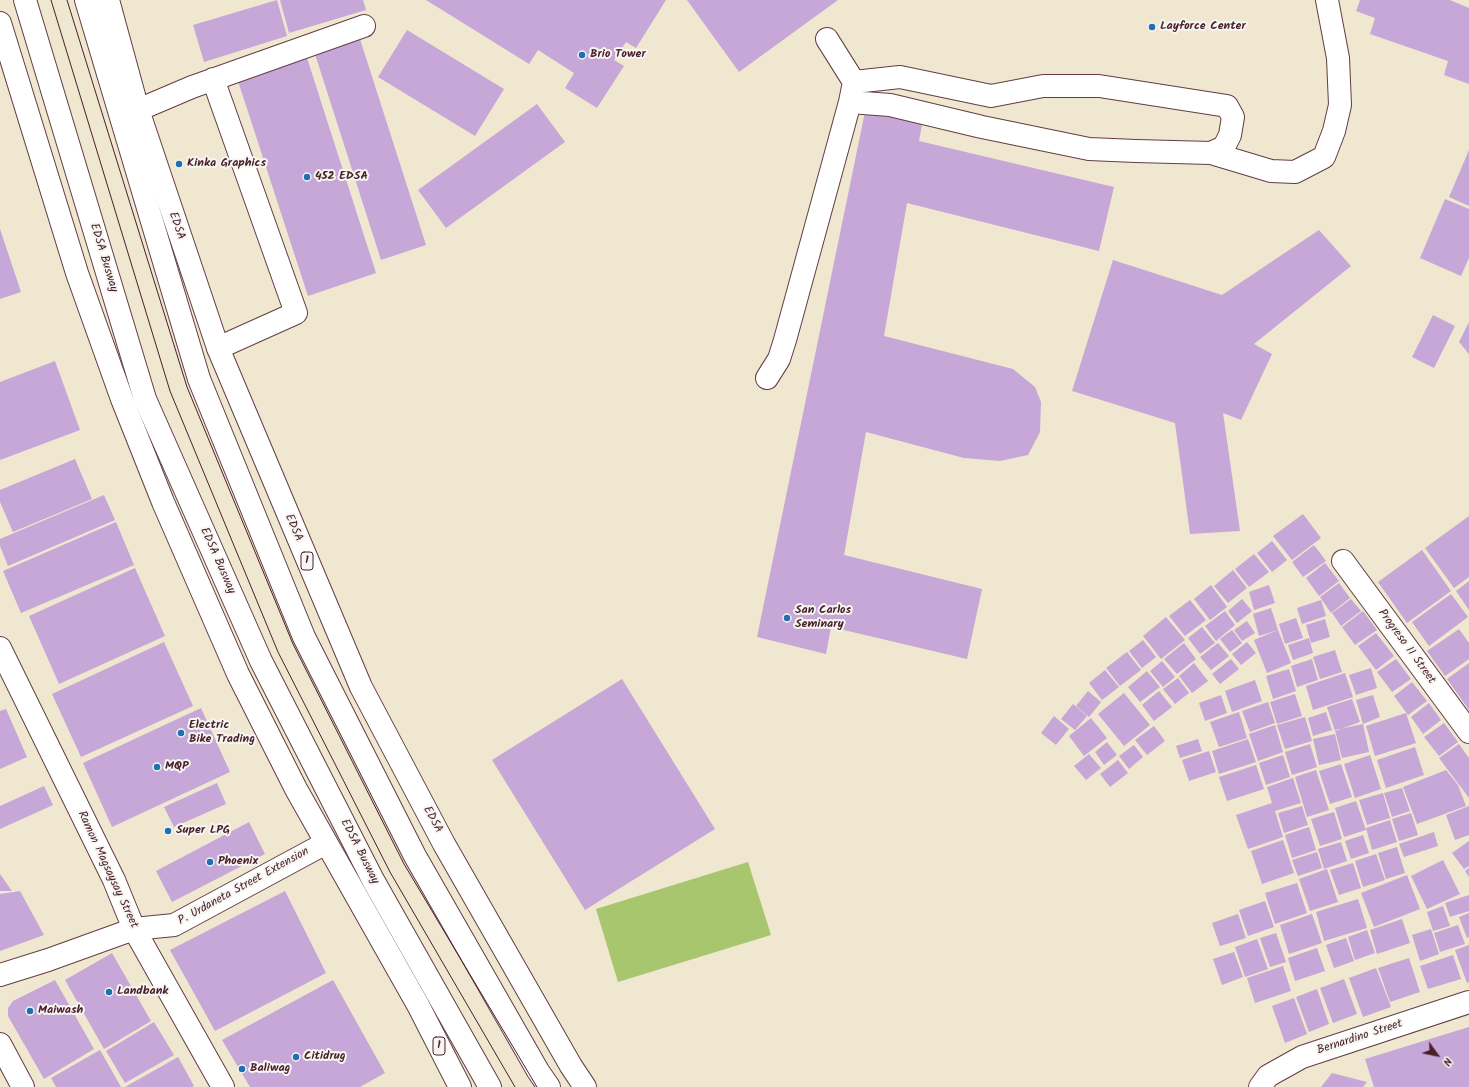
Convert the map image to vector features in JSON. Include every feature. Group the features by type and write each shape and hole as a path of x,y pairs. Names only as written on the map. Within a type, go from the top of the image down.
{"main road":[{"name":"EDSA Busway","path":"25,0 145,398 261,661 373,880 490,1087"},
{"path":"86,0 199,379 304,637 416,856 538,1071 549,1087"},
{"name":"EDSA","path":"108,0 138,110 218,348 361,687 444,844 571,1066 585,1087"},
{"path":"852,92 890,104 982,127 1089,149 1211,154 1271,171 1295,172 1324,157 1334,131 1340,105 1338,58 1327,0"},
{"name":"1","path":"0,23 77,273 122,399 163,502 238,674 296,789 418,1005 460,1087"},
{"path":"138,110 213,79 364,26"},
{"path":"767,378 779,359 785,340 852,92 827,39"},
{"path":"852,92 900,77 991,96 1043,86 1099,86 1227,106 1233,117 1230,135 1224,147 1211,154"},
{"path":"213,79 296,313 218,348"},
{"path":"982,127 991,96"},
{"name":"Progreso II Street","path":"1343,561 1469,732"},
{"name":"Ramon Magsaysay Street","path":"0,648 114,880 134,929 223,1087"},
{"name":"P. Urdaneta Street Extension","path":"0,975 48,960 134,929 174,925 326,843"},
{"name":"Bernardino Street","path":"1260,1087 1268,1076 1302,1057 1469,1002"},
{"path":"0,1044 23,1087"}],"green space":[{"path":"748,862 771,935 618,982 596,909"}],"building":[{"path":"277,0 287,36 204,62 193,25"},
{"path":"280,0 363,0 366,10 289,33"},
{"name":"Brio Tower","path":"426,0 666,0 636,48 626,42 614,60 624,66 597,108 565,88 574,73 538,50 529,64"},
{"path":"687,0 838,0 739,72"},
{"path":"1360,0 1450,0 1469,8 1469,84 1444,75 1448,61 1370,34 1375,18 1356,11"},
{"path":"407,30 504,89 475,136 378,77"},
{"path":"359,36 426,245 381,260 314,51"},
{"name":"452 EDSA","path":"307,58 376,273 308,296 238,81"},
{"path":"537,104 565,142 446,228 418,190"},
{"path":"866,107 923,120 919,141 1114,187 1099,251 907,203 884,336 1013,369 1035,387 1041,402 1040,432 1028,455 1000,461 964,458 866,432 844,555 982,589 967,659 831,627 826,654 757,637"},
{"path":"1469,150 1469,206 1449,197"},
{"path":"1445,199 1469,209 1469,258 1461,276 1420,258"},
{"path":"0,229 21,292 0,299"},
{"path":"1319,230 1351,266 1254,344 1272,354 1241,420 1223,413 1240,531 1190,534 1175,423 1072,391 1113,260 1222,295"},
{"path":"1433,315 1455,326 1434,368 1412,357"},
{"path":"1469,322 1469,354 1459,342"},
{"path":"55,361 80,430 0,460 0,382"},
{"path":"75,459 92,499 13,532 0,502 0,490"},
{"path":"104,495 115,520 8,566 0,546 0,539"},
{"path":"1303,514 1321,538 1292,560 1273,536"},
{"path":"1469,516 1469,577 1454,588 1425,548"},
{"path":"116,522 134,565 21,613 3,571"},
{"path":"1272,541 1287,560 1272,572 1257,553"},
{"path":"1314,545 1326,561 1303,577 1292,562"},
{"path":"1422,550 1451,591 1407,623 1378,582"},
{"path":"1254,554 1269,572 1249,587 1235,569"},
{"path":"1325,563 1339,581 1319,596 1306,578"},
{"path":"135,568 165,636 59,684 29,616"},
{"path":"1233,570 1247,588 1228,603 1214,586"},
{"path":"1469,581 1469,610 1456,591"},
{"path":"1339,583 1350,598 1331,613 1320,597"},
{"path":"1211,585 1227,607 1210,620 1194,599"},
{"path":"1269,585 1275,603 1254,610 1249,592"},
{"path":"1451,594 1468,617 1429,646 1412,622"},
{"path":"1242,599 1252,611 1237,623 1228,611"},
{"path":"1351,599 1361,611 1341,626 1332,613"},
{"path":"1190,600 1206,620 1185,636 1169,616"},
{"path":"1321,600 1326,616 1302,624 1297,608"},
{"path":"1271,608 1278,630 1259,636 1253,614"},
{"path":"1225,611 1235,625 1216,641 1205,626"},
{"path":"1363,611 1377,630 1355,645 1342,627"},
{"path":"1166,617 1185,640 1161,659 1143,636"},
{"path":"1296,618 1303,638 1285,644 1279,624"},
{"path":"1325,619 1330,637 1311,643 1306,625"},
{"path":"1247,621 1255,633 1242,641 1234,630"},
{"path":"1202,627 1215,643 1200,654 1188,638"},
{"path":"1459,629 1469,643 1469,659 1445,676 1427,651"},
{"path":"1232,630 1242,643 1230,652 1220,639"},
{"path":"1278,630 1291,663 1267,673 1254,640"},
{"path":"1376,633 1394,656 1376,670 1358,646"},
{"path":"1309,638 1313,653 1293,660 1288,645"},
{"path":"1143,640 1156,657 1142,668 1129,651"},
{"path":"164,642 193,706 81,757 52,694"},
{"path":"1247,642 1256,653 1241,665 1232,654"},
{"path":"1184,643 1196,659 1177,674 1164,659"},
{"path":"1218,643 1229,656 1211,670 1200,657"},
{"path":"1335,650 1342,672 1320,679 1313,657"},
{"path":"1127,652 1141,670 1120,686 1106,668"},
{"path":"1231,659 1239,669 1220,684 1212,674"},
{"path":"1312,659 1318,680 1297,687 1291,666"},
{"path":"1396,659 1411,679 1392,692 1377,672"},
{"path":"1162,661 1175,677 1163,687 1150,671"},
{"path":"1194,663 1208,681 1192,693 1179,676"},
{"path":"1469,663 1469,710 1447,679"},
{"path":"1371,668 1377,688 1356,695 1349,675"},
{"path":"1289,669 1296,691 1273,699 1266,676"},
{"path":"1105,670 1119,687 1102,700 1089,683"},
{"path":"1147,671 1160,687 1140,702 1128,687"},
{"path":"1345,673 1353,697 1313,710 1306,686"},
{"path":"1178,678 1189,693 1175,704 1163,689"},
{"path":"622,679 715,829 585,910 492,760"},
{"path":"1255,680 1262,701 1232,712 1225,691"},
{"path":"1412,682 1427,701 1408,715 1394,696"},
{"path":"1088,691 1101,702 1089,717 1076,706"},
{"path":"1159,691 1172,707 1154,721 1142,705"},
{"path":"1124,693 1150,725 1124,746 1098,714"},
{"path":"1295,694 1302,716 1277,724 1270,702"},
{"path":"1221,695 1227,713 1205,721 1199,703"},
{"path":"1373,695 1380,717 1363,724 1356,700"},
{"path":"1352,699 1360,722 1335,731 1327,707"},
{"path":"1268,702 1275,723 1250,732 1242,711"},
{"path":"1429,703 1441,720 1423,734 1411,717"},
{"path":"1073,704 1087,716 1075,730 1061,719"},
{"name":"MQP","path":"201,708 230,772 112,827 83,763"},
{"path":"6,709 27,757 0,769 0,711"},
{"path":"1239,712 1247,738 1219,747 1210,722"},
{"path":"1326,712 1332,730 1313,736 1308,718"},
{"path":"1406,713 1416,743 1375,756 1366,726"},
{"path":"1054,716 1069,729 1056,745 1041,733"},
{"path":"1305,717 1312,741 1285,749 1277,725"},
{"path":"1091,718 1107,738 1084,756 1069,736"},
{"path":"1444,723 1458,742 1439,756 1424,737"},
{"path":"1363,724 1369,752 1342,758 1335,730"},
{"path":"1275,725 1283,752 1258,761 1249,734"},
{"path":"1154,726 1165,741 1147,755 1135,740"},
{"path":"1335,734 1341,760 1319,765 1313,739"},
{"path":"1198,739 1202,751 1180,758 1176,746"},
{"path":"1248,739 1256,762 1219,774 1212,751"},
{"path":"1107,742 1117,755 1104,765 1095,752"},
{"path":"1310,744 1317,767 1292,775 1285,752"},
{"path":"1459,744 1469,758 1469,798 1439,758"},
{"path":"1134,745 1143,757 1129,769 1119,756"},
{"path":"1415,747 1424,775 1386,788 1377,760"},
{"path":"1209,751 1216,772 1189,781 1182,760"},
{"path":"1089,754 1101,768 1086,780 1074,766"},
{"path":"1283,755 1290,777 1266,785 1259,763"},
{"path":"1370,755 1381,789 1355,798 1344,764"},
{"path":"1118,760 1128,773 1110,787 1100,774"},
{"path":"1341,764 1352,797 1330,804 1319,771"},
{"path":"1256,765 1264,789 1227,801 1219,777"},
{"path":"1316,770 1329,810 1307,817 1295,777"},
{"path":"1446,770 1458,785 1466,806 1417,824 1403,787"},
{"path":"1293,778 1301,803 1275,811 1283,837 1248,849 1236,815 1272,803 1267,787"},
{"path":"217,783 226,804 174,827 164,807"},
{"path":"44,786 53,805 0,829 0,806"},
{"path":"1402,788 1410,811 1392,817 1384,793"},
{"path":"1383,793 1390,818 1367,825 1359,800"},
{"path":"1356,801 1366,830 1344,837 1335,808"},
{"path":"1302,806 1308,825 1284,833 1278,813"},
{"path":"1469,806 1469,835 1455,840 1446,815"},
{"path":"1334,812 1342,839 1320,846 1311,819"},
{"path":"1411,813 1418,835 1399,841 1392,819"},
{"path":"1390,820 1397,842 1372,850 1366,828"},
{"name":"Phoenix","path":"249,822 265,854 172,902 156,871"},
{"path":"1309,827 1316,850 1292,858 1285,835"},
{"path":"1434,832 1438,846 1404,857 1399,844"},
{"path":"1363,835 1369,853 1351,859 1345,841"},
{"path":"1283,840 1294,873 1262,884 1251,851"},
{"path":"1469,841 1469,866 1464,869 1452,853"},
{"path":"1341,842 1347,861 1324,869 1318,849"},
{"path":"1397,847 1405,873 1386,879 1378,853"},
{"path":"1317,852 1322,868 1298,876 1292,860"},
{"path":"1376,854 1385,880 1363,887 1355,861"},
{"path":"1443,860 1460,894 1427,909 1411,876"},
{"path":"1353,863 1361,888 1339,895 1330,870"},
{"path":"1469,868 1469,877 1465,871"},
{"path":"1327,869 1338,902 1310,911 1299,879"},
{"path":"0,874 12,891 0,891"},
{"path":"1407,875 1420,909 1374,927 1361,893"},
{"path":"1297,883 1307,913 1275,924 1265,893"},
{"path":"20,891 44,935 0,951 0,894"},
{"path":"285,891 326,973 215,1031 170,950"},
{"path":"1469,895 1469,911 1450,917 1445,903"},
{"path":"1358,899 1367,928 1324,941 1316,912"},
{"path":"1265,901 1274,927 1248,936 1239,910"},
{"path":"1443,906 1450,926 1433,931 1427,912"},
{"path":"1469,913 1469,937 1467,938 1459,917"},
{"path":"1238,914 1246,938 1220,946 1212,923"},
{"path":"1312,914 1322,943 1289,954 1280,925"},
{"path":"1402,919 1410,943 1377,954 1370,930"},
{"path":"1458,925 1465,944 1440,952 1434,933"},
{"path":"1431,929 1439,954 1420,961 1412,935"},
{"path":"1367,930 1375,953 1355,960 1348,937"},
{"path":"1276,933 1286,962 1270,967 1260,938"},
{"path":"1346,938 1354,961 1334,968 1326,945"},
{"path":"1257,939 1268,969 1245,977 1235,947"},
{"path":"1469,945 1469,982 1467,983 1455,950"},
{"path":"1317,948 1325,971 1295,981 1288,958"},
{"path":"1234,952 1243,977 1222,985 1213,959"},
{"path":"112,953 151,1021 104,1049 65,980"},
{"path":"1453,955 1461,979 1428,989 1420,966"},
{"path":"1409,958 1420,992 1390,1002 1378,968"},
{"path":"1283,966 1291,991 1255,1003 1247,978"},
{"path":"1376,968 1391,1007 1363,1017 1349,978"},
{"path":"1344,979 1357,1014 1333,1023 1320,988"},
{"path":"55,980 94,1049 44,1079 8,1016 8,1008 13,1001"},
{"path":"333,980 385,1073 360,1087 250,1087 222,1040"},
{"path":"1317,989 1329,1024 1309,1032 1296,997"},
{"path":"1294,998 1307,1034 1285,1043 1272,1006"},
{"path":"154,1022 174,1055 125,1083 106,1051"},
{"path":"1469,1027 1469,1087 1374,1087 1365,1059"},
{"path":"100,1050 121,1087 56,1087 51,1078"},
{"path":"178,1057 194,1086 125,1087"},
{"path":"1332,1073 1367,1082 1363,1087 1321,1087"}],"tram line":[{"path":"51,0 170,391 278,652 390,872 515,1087"},
{"path":"67,0 187,387 293,644 404,864 537,1087"}],"place":[{"name":"Layforce Center","path":"1152,27"},
{"name":"Brio Tower","path":"582,55"},
{"name":"Kinka Graphics","path":"179,164"},
{"name":"452 EDSA","path":"307,177"},
{"name":"San Carlos Seminary","path":"787,618"},
{"name":"Electric Bike Trading","path":"181,733"},
{"name":"MQP","path":"157,767"},
{"name":"Super LPG","path":"168,831"},
{"name":"Phoenix","path":"210,862"},
{"name":"Landbank","path":"109,992"},
{"name":"Maiwash","path":"30,1011"},
{"name":"Citidrug","path":"296,1057"},
{"name":"Baliwag","path":"242,1069"}]}
